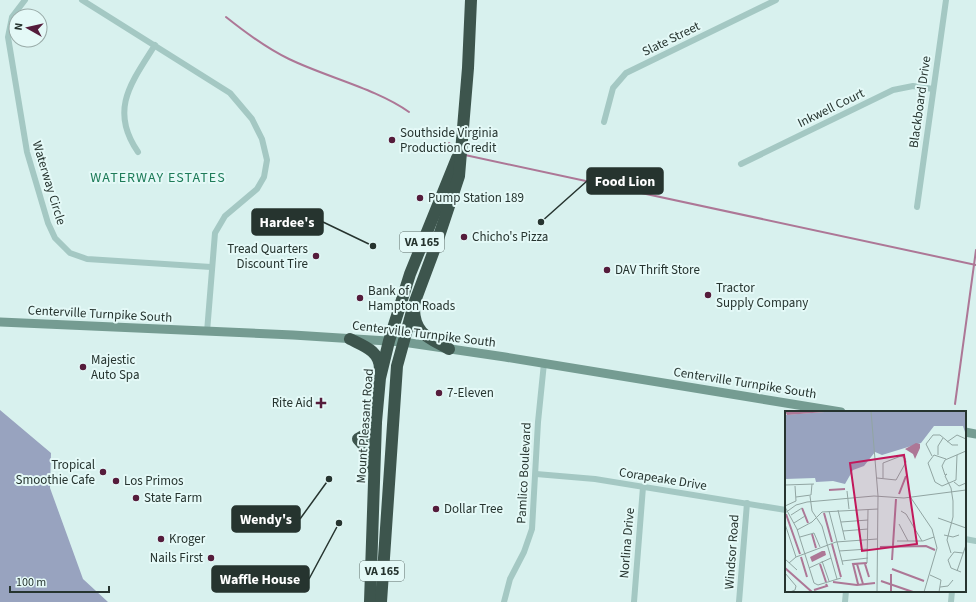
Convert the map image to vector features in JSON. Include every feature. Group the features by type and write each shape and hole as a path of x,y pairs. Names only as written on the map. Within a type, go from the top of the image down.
{"highway":[{"name":"Mount Pleasant Road","path":"381,602 395,392 403,342 414,304 452,200 459,176 468,68 471,0"},
{"name":"Mount Pleasant Road","path":"370,602 376,422 380,378 389,341 410,274 461,146"},
{"path":"414,304 414,319 418,328 427,337 449,349"},
{"path":"350,338 376,354 380,363 380,378"},
{"path":"376,422 370,432 358,439 365,447 374,480 390,485"}],"main road":[{"name":"Centerville Turnpike South","path":"0,322 350,338 403,342 544,363 835,411"},
{"path":"966,432 976,434"}],"street":[{"name":"Waterway Circle","path":"24,0 12,17 8,37 27,152 48,223 55,238 70,253 87,259 211,267"},
{"path":"82,0 230,93 252,119 265,148 267,164 264,177 257,189 229,212 218,226 213,242 207,332"},
{"name":"Slate Street","path":"604,122 613,88 626,73 776,0"},
{"name":"Blackboard Drive","path":"917,207 946,0"},
{"path":"138,152 126,128 124,106 128,91 155,45"},
{"name":"Inkwell Court","path":"741,164 893,90 913,86 933,89"},
{"name":"Pamlico Boulevard","path":"504,602 510,579 524,552 532,529 538,422 544,363"},
{"name":"Corapeake Drive","path":"536,474 574,477 785,510"},
{"name":"Norlina Drive","path":"634,602 643,487"},
{"name":"Windsor Road","path":"739,602 747,504"},
{"path":"966,539 976,541"},
{"path":"845,602 846,592"},
{"path":"951,602 952,592"}],"shaded area":[{"path":"0,410 51,453 50,488 83,579 108,602 0,602"}],"waterway":[{"path":"226,17 256,40 281,55 303,66 367,90 409,112"},
{"path":"449,143 455,147"},
{"path":"465,155 976,265"},
{"path":"955,404 976,250"}],"place":[{"name":"Southside Virginia Production Credit","path":"392,140"},
{"name":"Pump Station 189","path":"420,198"},
{"name":"Food Lion","path":"541,222"},
{"name":"Chicho's Pizza","path":"464,237"},
{"name":"Hardee's","path":"373,246"},
{"name":"Tread Quarters Discount Tire","path":"316,256"},
{"name":"DAV Thrift Store","path":"607,270"},
{"name":"Tractor Supply Company","path":"708,295"},
{"name":"Bank of Hampton Roads","path":"360,298"},
{"name":"Majestic Auto Spa","path":"83,367"},
{"name":"7-Eleven","path":"439,393"},
{"name":"Rite Aid","path":"321,403"},
{"name":"Tropical Smoothie Cafe","path":"103,472"},
{"name":"Wendy's","path":"329,479"},
{"name":"Los Primos","path":"116,481"},
{"name":"State Farm","path":"136,498"},
{"name":"Dollar Tree","path":"436,509"},
{"name":"Waffle House","path":"339,523"},
{"name":"Kroger","path":"161,539"},
{"name":"Nails First","path":"211,558"}],"district":[{"name":"WATERWAY ESTATES","path":"158,178"}]}
